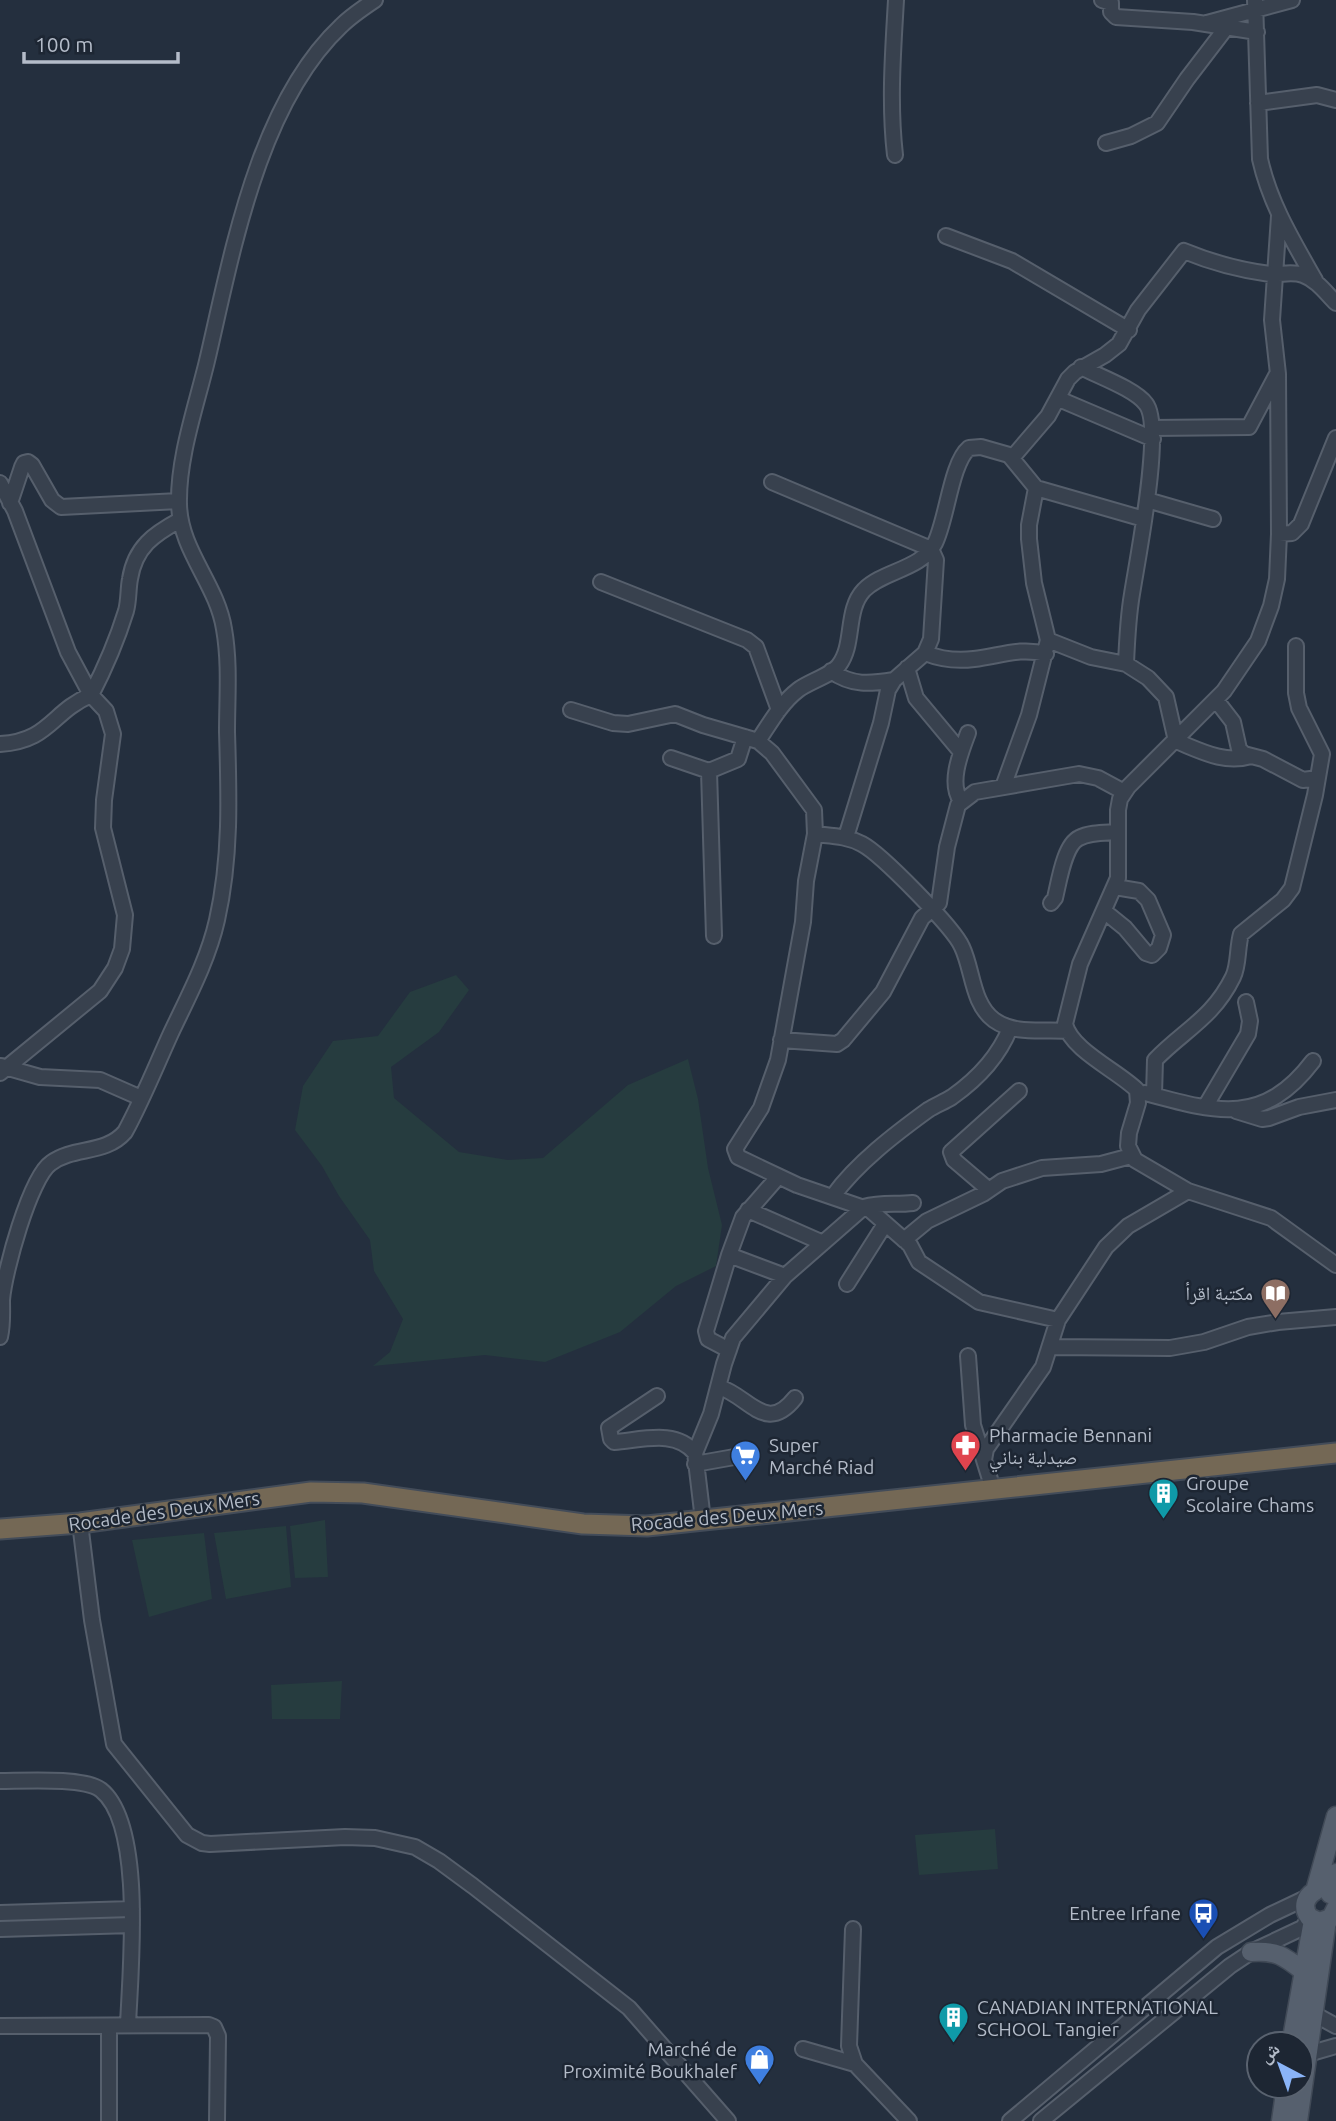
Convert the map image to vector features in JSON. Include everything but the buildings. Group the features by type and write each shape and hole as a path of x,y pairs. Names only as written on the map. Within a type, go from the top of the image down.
{"highway":[{"name":"Rocade des Deux Mers","path":"0,1529 80,1523 311,1492 363,1493 583,1524 630,1527 1333,1456"}],"main road":[{"path":"1312,2030 1322,1907 1336,1816"},
{"path":"1293,2030 1303,1971 1322,1907 1336,1873"},
{"path":"1251,1952 1267,1951 1278,1954 1303,1971"},
{"path":"1281,2121 1284,2100"},
{"path":"1298,2121 1301,2100"}],"street":[{"path":"0,1337 2,1298 7,1271 39,1175 58,1159 114,1143 125,1132 191,990 212,938 221,898 229,831 226,643 224,624 216,601 188,546 180,520 180,478 234,241 268,141 289,96 313,58 341,26 375,0"},
{"path":"895,155 891,122 891,82 896,0"},
{"path":"1205,24 1255,4 1277,6 1292,0"},
{"path":"1108,1 1111,12 1116,17 1205,24 1257,32"},
{"path":"1255,4 1260,159 1266,184 1279,216 1315,281 1336,303"},
{"path":"1106,143 1131,136 1157,123 1226,28"},
{"path":"1258,103 1317,95 1336,100"},
{"path":"1279,216 1272,320 1278,374 1279,534 1277,579 1266,622 1251,653 1216,700 1124,793 1118,810 1119,871 1115,887 1080,964 1065,1019 1066,1031 1137,1090 1262,1119 1299,1107 1336,1100"},
{"path":"946,236 1012,261 1129,330"},
{"path":"1012,457 1048,416 1068,379 1081,367 1114,349 1129,330 1138,310 1184,251 1228,268 1275,275 1300,274 1315,281"},
{"path":"1081,367 1144,401 1151,414 1152,434 1146,500 1128,627 1126,664"},
{"path":"1059,399 1152,434 1249,427 1278,374"},
{"path":"1279,534 1292,533 1301,524 1336,438"},
{"path":"671,758 709,771 738,759 751,739 796,691 837,667 842,660 853,611 862,592 915,562 931,549 942,524 960,460 966,450 973,446 1012,457 1036,488 1144,519"},
{"path":"10,503 22,467 28,462 52,500 61,507 179,501"},
{"path":"772,482 931,549 936,560 931,639 925,653 894,680 888,690 881,723 846,837"},
{"path":"0,483 68,652 91,695 106,711 113,734 103,828 125,915 122,949 115,968 100,990 2,1069"},
{"path":"1003,787 1022,738 1047,647 1034,583 1029,539 1036,488"},
{"path":"1146,500 1213,519"},
{"path":"0,744 20,743 32,738 75,704 91,695 104,671 126,610 138,553 155,534 180,520"},
{"path":"601,582 747,640 756,647 779,710"},
{"path":"1154,1095 1156,1060 1213,1008 1235,975 1241,934 1283,900 1292,888 1322,754 1299,708 1296,693 1296,646"},
{"path":"925,653 939,658 973,659 1047,647 1126,664 1154,683 1166,697 1176,741"},
{"path":"907,668 916,698 961,752"},
{"path":"831,671 844,680 856,683 894,680"},
{"path":"1216,700 1233,722 1239,749 1303,780 1318,778"},
{"path":"571,710 613,723 628,724 675,714 751,739 772,752 812,804 816,818 815,834 806,881 803,922 778,1060 755,1121 735,1152 741,1160 778,1177 864,1207 910,1245 919,1262 969,1297 979,1302 1058,1320"},
{"path":"961,801 956,793 956,783 961,752 968,733"},
{"path":"1176,741 1219,758 1237,761 1251,757"},
{"path":"709,771 713,936"},
{"path":"781,1040 834,1045 843,1040 883,992 922,918 939,903 947,847 961,801 975,792 1079,774 1098,778 1124,793"},
{"path":"1051,903 1055,898 1069,847 1076,839 1118,832"},
{"path":"815,834 846,837 869,848 931,909 962,945 983,1009 993,1019 1010,1028 1066,1031"},
{"path":"1104,911 1125,928 1146,953 1152,955 1159,948 1164,935 1148,900 1139,891 1115,887"},
{"path":"1205,1107 1248,1034 1250,1021 1246,1002"},
{"path":"833,1196 842,1184 896,1134 951,1097 988,1065 1010,1028"},
{"path":"1236,1111 1280,1095 1302,1076 1313,1061"},
{"path":"2,1069 40,1077 100,1080 141,1098"},
{"path":"1137,1090 1138,1103 1129,1133 1128,1146 1131,1156 1153,1172 1188,1191 1271,1218 1336,1265"},
{"path":"988,1189 954,1160 951,1152 1019,1091"},
{"path":"904,1240 927,1221 983,1194 1002,1181 1042,1168 1101,1164 1131,1156"},
{"path":"729,1350 708,1339 706,1331 729,1255 748,1210 778,1177"},
{"path":"984,1460 990,1441 1038,1375 1051,1347 1058,1320 1080,1284 1117,1235 1188,1191"},
{"path":"695,1458 729,1350 739,1330 785,1276 864,1207 879,1202 898,1205 913,1203"},
{"path":"748,1210 823,1243"},
{"path":"847,1284 885,1224"},
{"path":"729,1255 785,1276"},
{"path":"1051,1347 1170,1348 1205,1342 1248,1327 1336,1317"},
{"path":"968,1356 973,1425 993,1489"},
{"path":"719,1387 729,1390 762,1413 773,1414 787,1408 795,1398"},
{"path":"656,1396 609,1428 611,1439 614,1442 677,1439 688,1444 695,1458 704,1520"},
{"path":"695,1458 740,1455"},
{"path":"80,1523 92,1620 114,1744 187,1835 210,1844 345,1837 375,1838 415,1847 473,1886 629,2008 728,2121"},
{"path":"0,1781 70,1781 90,1784 100,1789 118,1814 128,1862 132,1909 128,2025"},
{"path":"1041,2121 1206,1985 1251,1952 1302,1928 1322,1907"},
{"path":"1010,2121 1217,1947 1270,1915 1322,1907"},
{"path":"0,1913 132,1909"},
{"path":"0,1929 132,1925"},
{"path":"853,1929 849,2046 855,2064 909,2121"},
{"path":"1314,2014 1336,2026"},
{"path":"0,2025 214,2027 218,2036 217,2121"},
{"path":"109,2026 109,2121"},
{"path":"1315,2052 1336,2046"},
{"path":"803,2049 855,2064"}],"green space":[{"path":"456,975 469,990 439,1032 391,1067 394,1098 459,1152 508,1160 543,1158 628,1085 688,1059 698,1099 708,1168 722,1225 716,1266 676,1286 620,1332 545,1362 485,1355 373,1366 390,1352 403,1319 374,1271 370,1240 295,1130 303,1086 333,1041 378,1036 410,992"},
{"path":"325,1520 328,1577 295,1578 290,1526"},
{"path":"286,1526 291,1587 226,1599 214,1533"},
{"path":"204,1533 212,1599 149,1617 132,1540"},
{"path":"342,1681 340,1719 272,1719 271,1685"},
{"path":"995,1829 998,1869 919,1875 915,1835"}],"place":[{"name":"مكتبة اقرأ","path":"1276,1320"},
{"name":"Pharmacie Bennani صيدلية بناني","path":"966,1473"},
{"name":"Super Marché Riad","path":"746,1483"},
{"name":"Groupe Scolaire Chams","path":"1163,1521"},
{"name":"Entree Irfane","path":"1204,1940"},
{"name":"CANADIAN INTERNATIONAL SCHOOL Tangier","path":"954,2045"},
{"name":"Marché de Proximité Boukhalef","path":"760,2087"}]}
